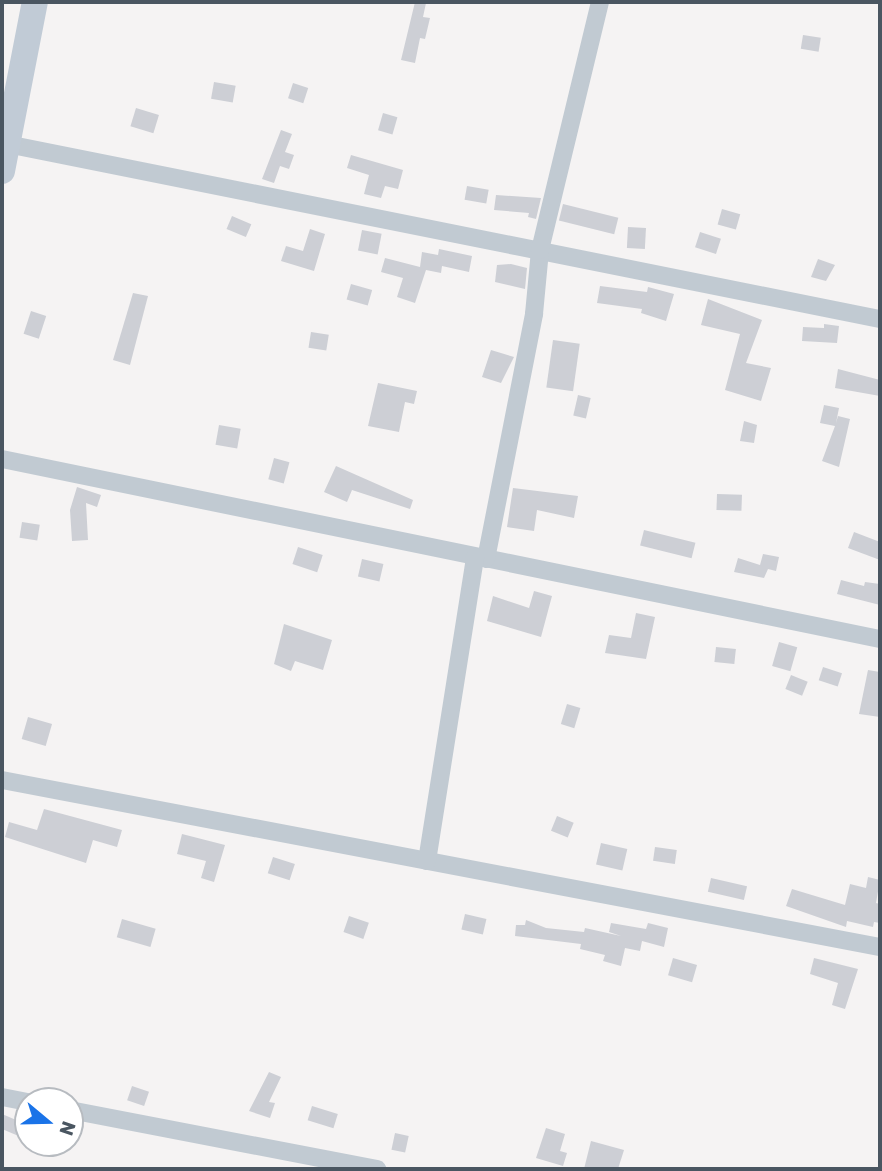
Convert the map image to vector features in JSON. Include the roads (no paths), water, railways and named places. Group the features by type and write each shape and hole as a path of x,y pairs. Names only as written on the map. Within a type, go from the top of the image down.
{"main road":[{"path":"2,171 35,2"}],"street":[{"path":"427,861 480,558 534,314 540,250 600,2"},
{"path":"7,144 880,319"},
{"path":"2,459 880,639"},
{"path":"2,780 880,947"},
{"path":"84,1113 377,1169"}]}
